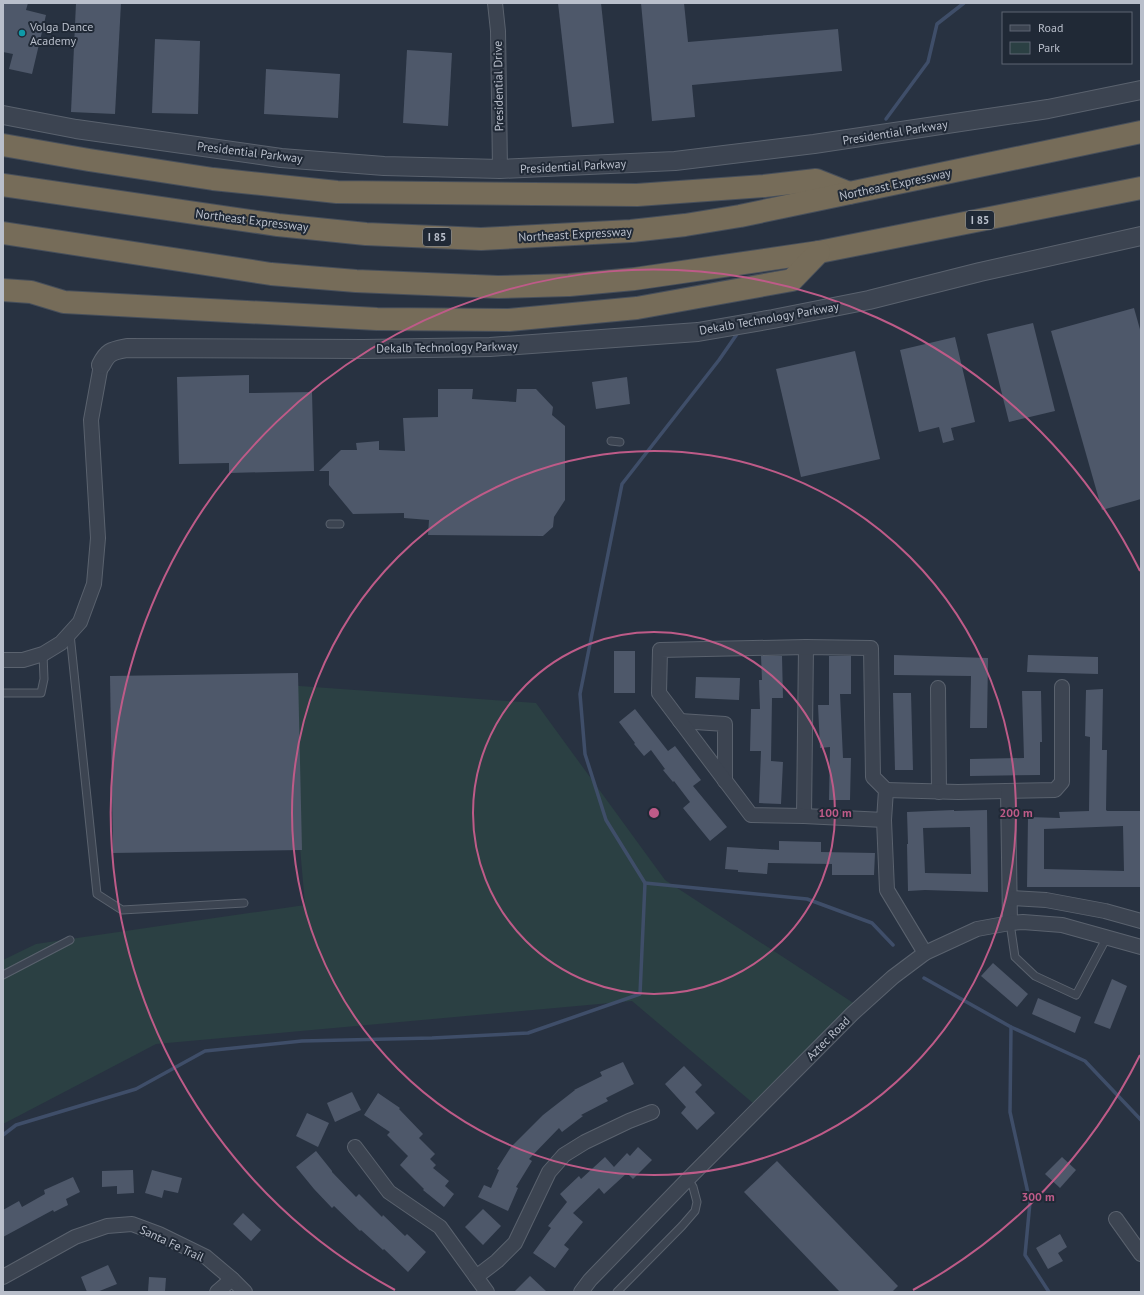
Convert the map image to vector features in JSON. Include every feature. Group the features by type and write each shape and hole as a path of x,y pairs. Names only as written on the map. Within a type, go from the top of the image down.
{"highway":[{"name":"Northeast Expressway","path":"3,185 285,225 366,234 481,239 631,231 686,225 747,215 1141,132"},
{"path":"3,145 213,179 338,192 637,195 764,186 816,180 849,193"},
{"name":"I 85","path":"3,233 271,274 356,281 498,287 634,279 819,252 1141,188"},
{"path":"3,305 38,306 64,302 377,320 509,320 637,308 792,280 819,252"},
{"path":"3,290 31,292 64,302"}],"street":[{"name":"Presidential Drive","path":"495,3 498,31 500,169"},
{"name":"Presidential Parkway","path":"3,115 76,129 132,134 281,158 384,166 500,169 675,161 814,144 1048,109 1141,90"},
{"name":"Dekalb Technology Parkway","path":"3,660 23,660 43,654 60,643 80,622 94,584 98,538 91,420 101,365 105,356 113,350 127,348 363,349 490,347 698,332 869,300 980,272 1141,236"},
{"path":"804,816 806,647"},
{"path":"884,820 750,815 660,693 660,650 806,647 871,648 873,777 886,790 939,792 1055,790 1062,782 1062,687"},
{"path":"938,688 939,792"},
{"path":"680,721 725,724 725,781"},
{"path":"886,790 884,820 887,890 926,952"},
{"path":"1008,791 1010,923"},
{"path":"1010,898 1046,900 1105,911 1141,921"},
{"name":"Aztec Road","path":"581,1292 590,1280 688,1179 852,1014 893,977 926,952 977,929 1023,922 1062,924 1141,947"},
{"path":"476,1277 497,1261 515,1243 549,1172 564,1155 585,1142 652,1112"},
{"path":"355,1147 389,1192 440,1227 487,1292"},
{"path":"1116,1219 1141,1254"},
{"name":"Santa Fe Trail","path":"3,1277 75,1237 107,1226 132,1224 159,1234 206,1257 246,1292"},
{"path":"217,1292 232,1279"}],"lane":[{"path":"611,442 620,442"},
{"path":"330,524 340,524"},
{"path":"70,632 96,894 122,910 244,903"},
{"path":"3,693 41,693 44,679 43,654"},
{"path":"1010,923 1015,957 1035,976 1076,996 1107,937"},
{"path":"3,975 70,940"},
{"path":"617,1292 695,1211 698,1202 693,1187 688,1179"}],"green space":[{"path":"286,685 536,703 665,880 861,1008 760,1109 632,1001 156,1044 3,1124 3,960 36,944 305,905"}],"building":[{"name":"Volga Dance Academy","path":"3,3 28,3 26,10 46,15 32,74 9,69 13,54 3,52"},
{"path":"76,3 121,3 115,114 71,112"},
{"path":"558,3 601,3 614,123 572,127"},
{"path":"641,3 684,3 688,42 838,29 842,71 692,85 695,117 652,121"},
{"path":"155,39 200,41 198,114 152,113"},
{"path":"407,50 452,53 448,126 403,123"},
{"path":"266,69 340,74 338,118 264,114"},
{"path":"1134,308 1141,333 1141,499 1102,510 1051,331"},
{"path":"1033,323 1055,411 1009,422 987,334"},
{"path":"955,337 975,422 951,428 954,440 943,443 939,427 919,432 900,350"},
{"path":"855,351 880,459 801,477 776,369"},
{"path":"249,375 249,393 312,392 314,471 229,473 229,463 179,464 177,377"},
{"path":"627,377 630,404 596,409 592,382"},
{"path":"438,389 473,389 472,399 516,402 517,389 536,389 553,407 552,415 565,426 565,500 554,517 553,527 543,536 428,535 429,520 404,518 404,513 353,514 329,485 329,471 319,471 341,450 357,450 356,443 379,441 379,450 405,451 403,418 438,417"},
{"path":"614,651 635,651 635,693 614,693"},
{"path":"894,655 988,658 987,728 970,728 971,676 894,675"},
{"path":"1028,655 1098,657 1098,674 1027,672"},
{"path":"761,656 782,656 783,698 772,698 771,761 783,762 781,804 759,803 761,751 750,751 751,709 760,709 759,680 762,680"},
{"path":"829,656 851,656 851,694 840,694 843,758 851,758 850,800 829,800 830,747 820,748 818,705 829,705"},
{"path":"298,673 302,850 113,853 110,676"},
{"path":"696,677 740,678 739,700 695,698"},
{"path":"1103,689 1102,750 1107,750 1106,810 1141,811 1141,887 1027,887 1028,817 1060,818 1059,812 1089,811 1090,737 1085,736 1086,690","holes":["1123,826 1124,871 1044,869 1044,829"]},
{"path":"1022,691 1041,691 1042,742 1040,742 1040,775 970,776 970,759 1024,758"},
{"path":"893,693 911,693 913,770 895,770"},
{"path":"635,709 668,751 675,746 701,780 693,786 727,827 710,841 683,808 690,802 674,781 673,782 663,770 665,769 651,750 644,756 619,722"},
{"path":"987,810 988,892 925,890 908,891 907,812","holes":["970,827 971,874 925,873 923,828"]},
{"path":"779,841 821,842 821,852 875,853 874,875 832,875 832,864 768,863 767,874 738,872 738,870 725,869 727,847 779,850"},
{"path":"993,963 1028,994 1017,1007 981,976"},
{"path":"1112,979 1127,986 1110,1029 1094,1023"},
{"path":"1038,998 1081,1017 1075,1033 1032,1014"},
{"path":"623,1062 634,1084 606,1098 608,1101 581,1115 583,1116 562,1132 559,1128 529,1159 532,1161 516,1187 518,1188 508,1211 478,1197 484,1185 491,1188 499,1170 497,1169 511,1147 543,1115 574,1090 602,1076 600,1072"},
{"path":"684,1066 702,1085 695,1092 715,1113 697,1130 681,1113 686,1107 665,1084"},
{"path":"352,1092 361,1110 335,1122 327,1103"},
{"path":"378,1093 400,1108 399,1109 423,1134 419,1138 435,1154 430,1159 436,1165 433,1168 449,1181 445,1186 454,1194 444,1207 423,1190 424,1189 400,1165 408,1156 387,1135 390,1132 364,1115"},
{"path":"307,1113 329,1123 318,1147 296,1136"},
{"path":"638,1147 652,1160 633,1179 627,1173 604,1194 599,1188 573,1213 583,1222 564,1245 569,1249 555,1268 533,1253 551,1228 548,1226 567,1202 560,1194 579,1176 581,1179 605,1157 614,1167 627,1153 630,1156"},
{"path":"316,1151 332,1172 356,1197 359,1194 382,1217 383,1215 405,1236 407,1234 426,1252 408,1272 384,1249 383,1250 361,1230 360,1231 334,1206 332,1208 296,1167"},
{"path":"1062,1157 1076,1170 1060,1188 1045,1174"},
{"path":"777,1161 898,1286 892,1292 840,1292 744,1192"},
{"path":"133,1170 134,1193 117,1194 117,1186 102,1187 102,1171"},
{"path":"152,1170 182,1178 178,1193 164,1190 162,1198 145,1193"},
{"path":"73,1177 80,1192 66,1199 68,1205 54,1212 53,1210 3,1237 3,1210 19,1201 22,1207 45,1194 44,1190"},
{"path":"483,1209 501,1226 483,1245 465,1227"},
{"path":"243,1213 261,1230 251,1241 233,1224"},
{"path":"1060,1234 1067,1247 1058,1253 1063,1261 1048,1269 1036,1248"},
{"path":"108,1265 117,1284 97,1292 87,1292 81,1277"},
{"path":"530,1276 547,1292 514,1292"},
{"path":"149,1277 166,1278 165,1292 148,1292"}],"waterway":[{"path":"886,119 928,62 937,24 964,3"},
{"path":"3,1135 16,1125 136,1089 205,1051 302,1041 432,1038 528,1033 640,994 645,883 606,820 585,754 580,694 622,484 719,360 737,334"},
{"path":"645,883 807,899 872,923 893,945"},
{"path":"924,978 1011,1027 1085,1061 1141,1120"},
{"path":"1011,1027 1010,1112 1030,1202 1025,1255 1049,1292"}],"place":[{"name":"Volga Dance Academy","path":"22,33"}]}
